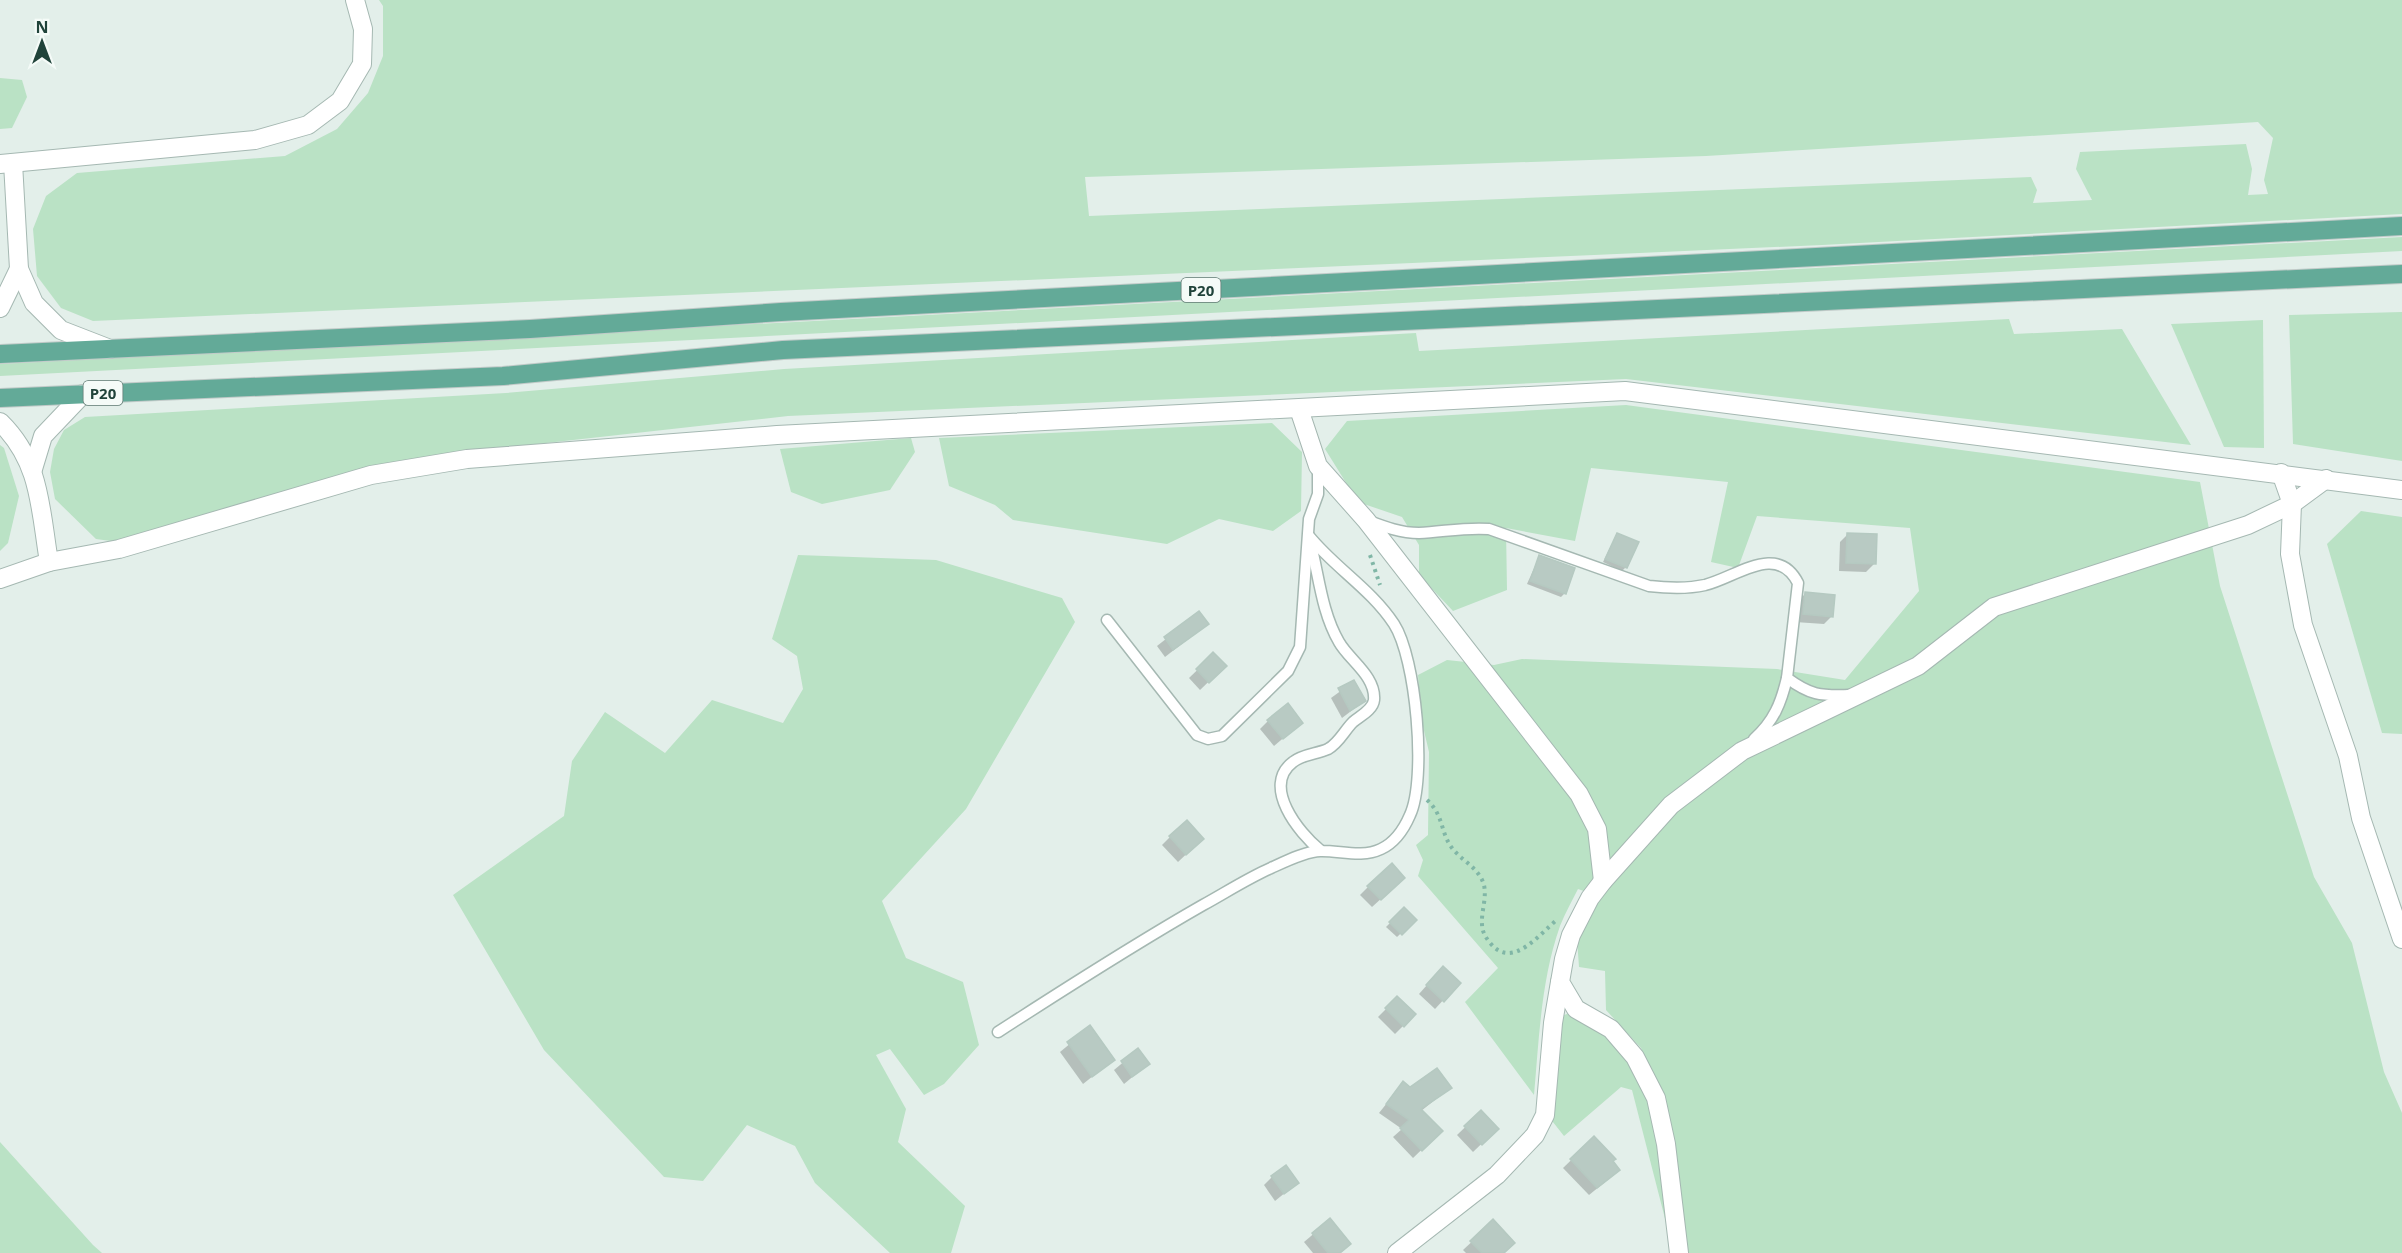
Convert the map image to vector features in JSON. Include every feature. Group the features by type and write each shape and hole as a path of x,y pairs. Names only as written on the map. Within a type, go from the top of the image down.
{"main road":[{"name":"Р20","path":"0,354 530,329 781,312 2402,226"},
{"name":"Р20","path":"0,398 503,376 783,350 2402,274"}],"street":[{"path":"110,349 61,330 34,303 19,269 6,163 255,140 308,125 340,101 362,64 363,29 356,0"},
{"path":"0,308 19,269"},
{"path":"0,579 49,562 118,549 371,475 467,459 777,435 1625,391 2402,490"},
{"path":"33,469 43,436 83,394"},
{"path":"1299,409 1318,466 1366,520 1579,794 1597,829 1603,881"},
{"path":"0,422 18,439 33,469 49,562"},
{"path":"2281,473 2292,504 2290,554 2303,625 2348,756 2361,818 2402,939"},
{"path":"1397,1253 1497,1175 1535,1135 1545,1115 1553,1023 1564,959 1571,935 1590,898 1603,881 1671,805 1742,751 1918,666 1994,607 2248,525 2292,504 2326,479"},
{"path":"1560,982 1576,1009 1611,1029 1635,1058 1656,1098 1666,1144 1679,1253"}],"lane":[{"path":"1107,620 1197,735 1208,739 1222,736 1288,671 1300,647 1309,519 1318,494 1318,466"},
{"path":"1366,520 1395,530 1418,533 1464,527 1489,529 1649,586 1669,589 1705,585 1760,565 1779,563 1791,569 1798,583 1787,678 1781,705 1767,727 1742,751"},
{"path":"998,1032 1131,945 1270,868 1320,850 1353,855 1381,849 1398,837 1411,814 1416,789 1416,723 1413,682 1406,648 1394,625 1367,591 1328,560 1309,536"},
{"path":"1309,536 1329,622 1340,644 1358,664 1373,691 1374,702 1369,710 1351,724 1328,749 1293,762 1283,774 1281,789 1284,801 1307,840 1320,850"},
{"path":"1787,678 1805,692 1826,696 1858,694"}],"path":[{"path":"1370,550 1382,592"},
{"path":"1416,789 1437,809 1447,839 1453,849 1477,872 1484,884 1481,925 1484,936 1498,952 1509,954 1520,951 1560,917"}],"green space":[{"path":"379,0 2402,0 2402,214 1822,245 93,321 61,308 37,276 33,229 46,196 77,173 285,156 337,129 368,93 383,56 383,6","holes":["2258,122 2273,138 2264,180 2268,194 2248,195 2252,169 2246,144 2080,152 2076,169 2092,200 2033,203 2037,190 2031,177 1089,216 1085,177 1706,156"]},
{"path":"0,78 22,80 27,97 12,128 0,129"},
{"path":"2402,237 2402,251 0,376 0,364"},
{"path":"2402,312 2402,461 2293,444 2289,315"},
{"path":"2009,319 2014,334 2122,329 2191,445 1626,379 788,416 466,452 118,542 96,539 55,499 50,472 54,449 64,430 85,417 506,393 784,369 1416,333 1419,351"},
{"path":"2263,320 2264,448 2224,447 2171,324"},
{"path":"1626,405 2200,482 2220,586 2314,877 2352,943 2384,1072 2402,1113 2402,1253 1685,1253 1662,1095 1641,1048 1606,1010 1605,971 1579,967 1577,939 1598,896 1578,889 1560,926 1549,967 1542,1010 1534,1095 1465,1002 1498,968 1418,876 1423,860 1416,845 1428,835 1429,752 1421,718 1418,675 1447,660 1494,665 1522,659 1777,669 1845,680 1919,591 1910,528 1757,516 1738,568 1711,562 1728,482 1591,468 1575,541 1506,528 1507,590 1453,611 1419,575 1419,545 1402,517 1358,502 1325,449 1347,421"},
{"path":"1272,423 1302,452 1301,511 1273,531 1219,519 1167,544 1013,520 995,505 949,486 939,438"},
{"path":"911,438 915,452 890,490 822,504 791,492 780,449"},
{"path":"0,445 4,448 19,496 8,543 0,551"},
{"path":"2361,511 2402,517 2402,734 2382,733 2327,544"},
{"path":"798,555 936,560 1062,598 1075,622 966,809 882,901 906,958 963,982 979,1045 944,1084 924,1095 890,1049 876,1055 906,1109 898,1142 965,1206 951,1253 890,1253 815,1183 795,1146 747,1125 703,1181 664,1177 544,1050 453,895 564,816 572,761 605,712 665,753 712,700 783,723 803,689 797,656 772,639"},
{"path":"1574,1015 1612,1040 1632,1063 1652,1100 1671,1242 1632,1090 1621,1087 1564,1136 1549,1117 1561,1016"},
{"path":"0,1142 93,1245 102,1253 0,1253"}],"building":[{"path":"1617,533 1639,542 1627,568 1605,559"},
{"path":"1847,533 1877,534 1876,564 1846,563"},
{"path":"1539,555 1575,568 1566,594 1530,581"},
{"path":"1805,592 1835,595 1833,617 1803,614"},
{"path":"1199,611 1209,624 1173,650 1164,637"},
{"path":"1213,652 1227,666 1209,683 1196,669"},
{"path":"1354,680 1366,701 1350,711 1338,688"},
{"path":"1288,703 1303,723 1283,739 1267,720"},
{"path":"1187,820 1204,839 1186,855 1169,836"},
{"path":"1392,863 1405,878 1381,900 1367,886"},
{"path":"1404,907 1417,920 1402,935 1389,922"},
{"path":"1443,966 1461,983 1444,1002 1426,985"},
{"path":"1397,996 1416,1014 1404,1027 1385,1008"},
{"path":"1090,1025 1115,1060 1092,1077 1067,1042"},
{"path":"1138,1048 1150,1064 1132,1077 1121,1061"},
{"path":"1437,1068 1452,1088 1421,1109 1443,1131 1422,1151 1400,1128 1409,1120 1386,1104 1403,1081 1410,1087"},
{"path":"1481,1110 1499,1129 1482,1145 1464,1126"},
{"path":"1594,1136 1616,1159 1613,1161 1620,1170 1597,1188 1570,1159"},
{"path":"1286,1165 1299,1183 1284,1194 1271,1176"},
{"path":"1330,1218 1351,1244 1340,1253 1328,1253 1312,1233"},
{"path":"1493,1219 1515,1243 1504,1253 1482,1253 1470,1241"}]}
